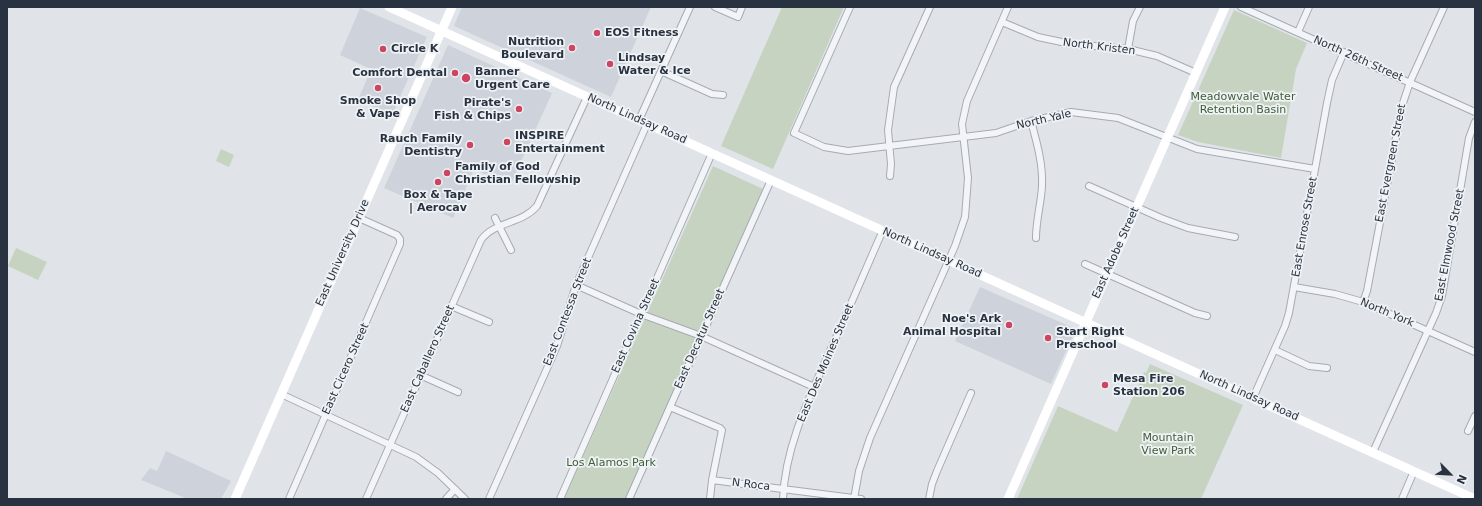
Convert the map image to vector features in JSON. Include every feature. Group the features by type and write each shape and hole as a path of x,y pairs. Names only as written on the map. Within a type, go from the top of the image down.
{"main road":[{"name":"North Lindsay Road","path":"389,7 1475,499"},
{"name":"East University Drive","path":"235,499 452,7"},
{"name":"East Adobe Street","path":"1008,499 1225,7"}],"street":[{"name":"East Contessa Street","path":"489,499 557,346 576,285 643,122 660,71 690,7"},
{"path":"715,7 738,17 742,7"},
{"name":"North Yale","path":"850,7 794,133 824,147 848,151 964,138 996,133 1031,121 1071,112 1118,118 1167,138 1207,151 1315,169"},
{"path":"890,176 891,168 888,130 894,87 930,7"},
{"path":"854,498 859,471 870,438 955,246 965,218 968,178 962,124 967,101 1008,7"},
{"path":"1128,49 1133,21 1140,7"},
{"name":"North 26th Street","path":"1241,7 1475,112"},
{"path":"1298,32 1309,7"},
{"name":"East Evergreen Street","path":"1363,302 1367,292 1402,106 1410,82 1444,7"},
{"name":"North Kristen","path":"1002,22 1038,37 1071,44 1128,49 1157,56 1196,73"},
{"name":"East Enrose Street","path":"1253,398 1285,326 1294,287 1332,80 1344,52"},
{"path":"660,71 712,94 723,95"},
{"name":"East Caballero Street","path":"366,499 481,240 488,231 527,215 534,210 540,202 587,96"},
{"path":"1031,121 1039,150 1042,184 1041,202 1036,224 1036,238"},
{"name":"East Elmwood Street","path":"1373,452 1436,313 1445,286 1469,138 1475,122"},
{"name":"East Covina Street","path":"560,499 712,153"},
{"name":"East Decatur Street","path":"629,499 771,180"},
{"path":"1089,186 1188,228 1235,237"},
{"name":"East Cicero Street","path":"289,499 399,248 400,239 395,233 359,218"},
{"path":"495,218 511,250"},
{"name":"East Des Moines Street","path":"783,499 790,457 799,425 814,387 883,230"},
{"path":"1085,264 1195,313 1207,316"},
{"path":"576,285 641,314 701,336 814,387"},
{"name":"North York","path":"1294,287 1335,294 1363,302 1475,352"},
{"path":"451,306 489,322"},
{"path":"1275,350 1309,366 1327,368"},
{"path":"420,375 458,392"},
{"path":"929,499 932,484 937,471 971,393"},
{"path":"281,394 390,444 430,465 465,499"},
{"path":"670,407 722,430 712,480 710,499"},
{"path":"1468,431 1475,416"},
{"path":"1402,499 1414,471"},
{"name":"N Roca","path":"712,480 861,499"},
{"path":"446,499 455,489"}],"shaded area":[{"path":"462,7 651,7 611,97 454,26"},
{"path":"360,8 427,37 392,115 358,100 371,69 340,55"},
{"path":"448,45 552,93 510,186 474,169 453,218 384,188"},
{"path":"980,287 1076,329 1051,384 955,341"},
{"path":"166,451 231,481 221,499 188,499 141,480 150,468 157,471"}],"green space":[{"path":"782,7 844,7 773,169 721,146"},
{"name":"Meadowvale Water Retention Basin","path":"1234,10 1307,43 1296,69 1281,158 1198,142 1178,135"},
{"path":"221,149 234,155 229,167 216,161"},
{"name":"Los Alamos Park","path":"713,166 763,189 626,499 564,499"},
{"path":"16,248 47,262 38,280 8,266"},
{"name":"Mountain View Park","path":"1150,364 1243,405 1201,499 1017,499 1058,406 1117,432 1144,372 1146,373"}],"place":[{"name":"EOS Fitness","path":"597,33"},
{"name":"Nutrition Boulevard","path":"572,48"},
{"name":"Circle K","path":"383,49"},
{"name":"Lindsay Water & Ice","path":"610,64"},
{"name":"Comfort Dental","path":"455,73"},
{"name":"Banner Urgent Care","path":"466,78"},
{"name":"Smoke Shop & Vape","path":"378,88"},
{"name":"Pirate's Fish & Chips","path":"519,109"},
{"name":"INSPIRE Entertainment","path":"507,142"},
{"name":"Rauch Family Dentistry","path":"470,145"},
{"name":"Family of God Christian Fellowship","path":"447,173"},
{"name":"Box & Tape | Aerocav","path":"438,182"},
{"name":"Noe's Ark Animal Hospital","path":"1009,325"},
{"name":"Start Right Preschool","path":"1048,338"},
{"name":"Mesa Fire Station 206","path":"1105,385"}]}
